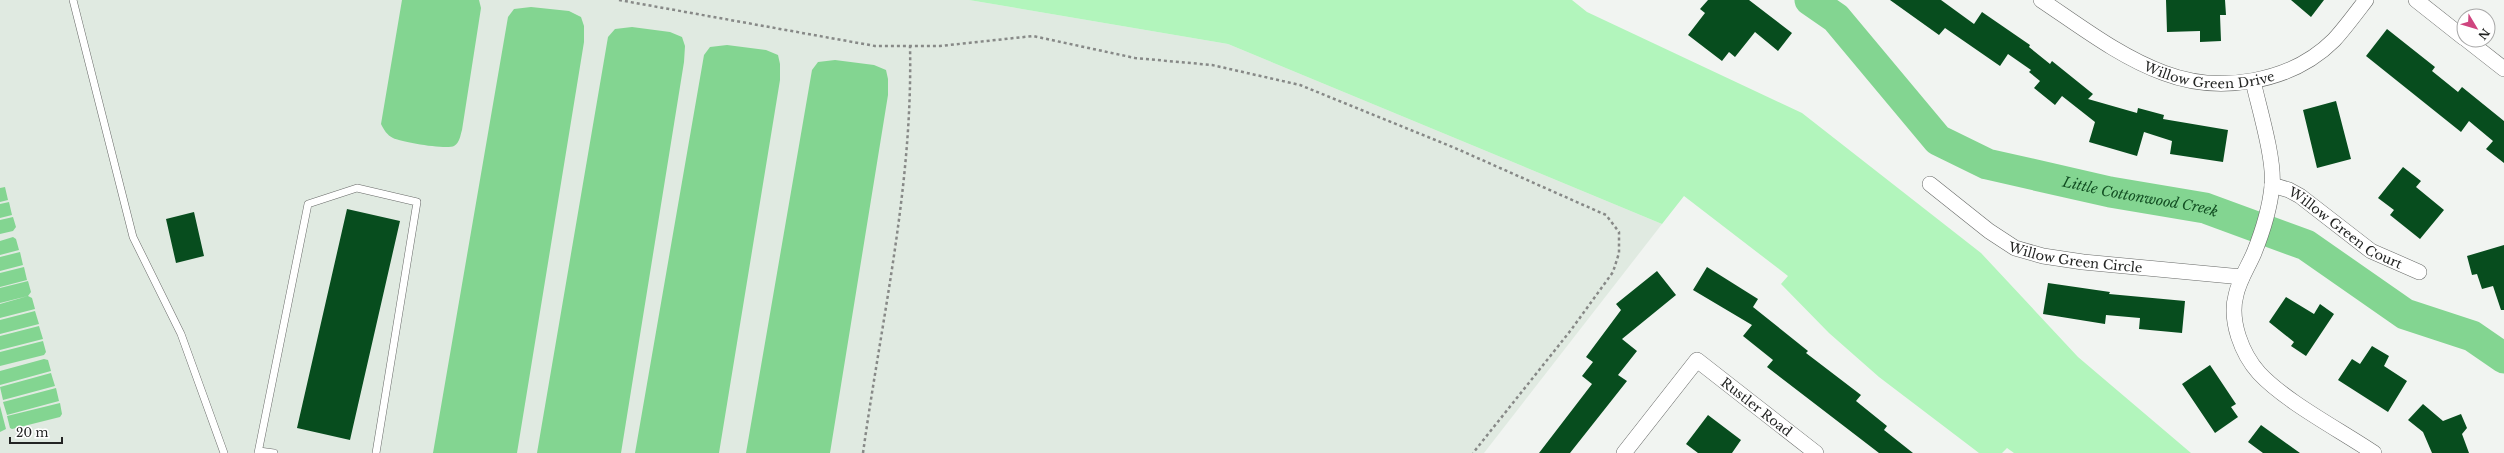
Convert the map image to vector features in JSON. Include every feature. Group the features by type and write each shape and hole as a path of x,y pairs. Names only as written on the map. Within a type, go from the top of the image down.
{"street":[{"name":"Willow Green Drive","path":"2041,0 2130,57 2163,72 2188,81 2210,83 2253,81 2286,71 2311,58 2333,40 2366,0"},
{"path":"2416,0 2456,32"},
{"path":"2477,48 2504,69"},
{"path":"2253,81 2272,169 2272,185 2254,252 2242,277 2236,295 2235,314 2238,334 2245,354 2259,373 2274,387 2374,453"},
{"name":"Willow Green Circle","path":"1930,184 1989,231 2014,248 2043,256 2083,262 2242,277"},
{"name":"Willow Green Court","path":"2272,185 2289,190 2300,196 2371,251 2419,272"},
{"name":"Rustler Road","path":"1624,453 1697,360 1816,453"}],"lane":[{"path":"73,0 133,237 181,334 224,453"},
{"path":"274,453 259,452 308,204 357,188 417,202 376,453"}],"path":[{"path":"619,0 875,46 940,46 1033,36 1136,58 1212,65 1300,85 1455,148 1606,215 1619,232 1619,253 1613,272 1566,336 1473,453"},
{"path":"863,453 897,244 911,99 910,46"}],"shaded area":[{"path":"0,0 969,0 1228,44 1662,224 1484,453 0,453"},
{"path":"402,0 479,0 481,8 462,130 459,141 454,146 443,147 398,140 387,134 381,124"},
{"path":"969,0 1572,0 1587,12 1802,113 1981,253 2078,357 2191,453 2014,453 2007,448 2002,453 1979,453 1879,377 1829,333 1781,284 1788,276 1684,196 1662,224 1228,44"},
{"path":"531,7 569,11 581,17 584,26 584,42 517,453 433,453 508,17 514,9"},
{"path":"632,27 670,32 682,37 685,46 684,62 621,453 537,453 608,37 615,29"},
{"path":"727,45 766,50 778,55 780,64 780,80 719,453 635,453 704,55 710,47"},
{"path":"835,60 874,65 886,70 888,79 888,95 830,453 746,453 812,70 818,62"},
{"path":"5,187 8,200 0,202 0,188"},
{"path":"9,202 12,215 0,218 0,204"},
{"path":"13,217 16,227 13,231 0,234 0,220"},
{"path":"13,237 16,239 19,250 0,255 0,241"},
{"path":"20,252 23,265 0,271 0,257"},
{"path":"24,267 27,280 0,287 0,273"},
{"path":"28,281 31,292 28,296 0,303 0,288"},
{"path":"28,296 32,298 35,309 0,318 0,304"},
{"path":"35,311 39,324 0,334 0,320"},
{"path":"39,326 43,339 0,350 0,336"},
{"path":"43,341 46,352 44,355 0,366 0,352"},
{"path":"44,359 48,360 51,371 0,385 0,371"},
{"path":"51,373 55,386 3,400 0,387"},
{"path":"56,388 59,401 7,415 3,402"},
{"path":"60,403 62,414 60,417 12,429 10,428 7,416"},
{"path":"0,406 6,429 0,432"}],"building":[{"path":"1708,0 1749,0 1792,33 1778,51 1755,32 1735,57 1729,52 1722,61 1688,35 1705,13 1700,9"},
{"path":"1890,0 1941,0 1974,24 1982,12 2030,45 2029,47 2050,64 2052,61 2093,94 2088,99 2137,113 2138,108 2164,115 2163,119 2228,130 2223,162 2170,154 2172,141 2144,132 2137,156 2089,142 2095,122 2062,96 2055,105 2034,88 2040,81 2029,72 2031,70 2008,54 2000,66 1945,28 1939,35"},
{"path":"2166,0 2225,0 2226,15 2220,15 2221,41 2200,42 2200,31 2167,32"},
{"path":"2291,0 2324,0 2311,17"},
{"path":"2387,29 2435,67 2432,71 2458,92 2462,87 2504,121 2504,163 2486,149 2493,141 2469,121 2461,132 2366,56"},
{"path":"2336,101 2351,159 2317,168 2303,110"},
{"path":"2403,167 2421,181 2416,187 2444,210 2420,239 2390,215 2394,210 2378,198"},
{"path":"347,209 400,221 350,440 297,428"},
{"path":"194,212 204,256 176,263 166,219"},
{"path":"2504,245 2504,310 2501,310 2493,286 2482,289 2477,274 2472,275 2467,256"},
{"path":"1707,267 1758,299 1753,307 1808,351 1806,353 1861,395 1856,401 1887,426 1884,430 1913,453 1879,453 1767,367 1773,360 1743,336 1752,325 1693,290"},
{"path":"1657,271 1676,295 1622,339 1637,351 1618,375 1627,381 1570,453 1539,453 1592,384 1582,376 1593,362 1586,357 1621,310 1616,304"},
{"path":"2048,283 2110,292 2109,294 2185,301 2182,333 2139,329 2140,318 2106,315 2105,324 2043,314"},
{"path":"2286,297 2314,314 2320,304 2334,314 2306,356 2291,346 2294,342 2269,322"},
{"path":"2372,346 2389,356 2384,366 2407,381 2388,412 2338,380 2352,359 2360,364"},
{"path":"2210,365 2236,404 2231,407 2238,417 2215,433 2182,384"},
{"path":"2423,404 2443,421 2461,414 2467,428 2462,434 2469,453 2432,453 2423,432 2408,420"},
{"path":"1708,415 1741,440 1732,453 1698,453 1686,444"},
{"path":"2261,425 2300,453 2263,453 2248,442"}],"waterway":[{"name":"Little Cottonwood Creek","path":"1810,0 1836,18 1938,140 1987,164 2110,192 2205,208 2306,245 2405,314 2472,336 2504,358"}]}
